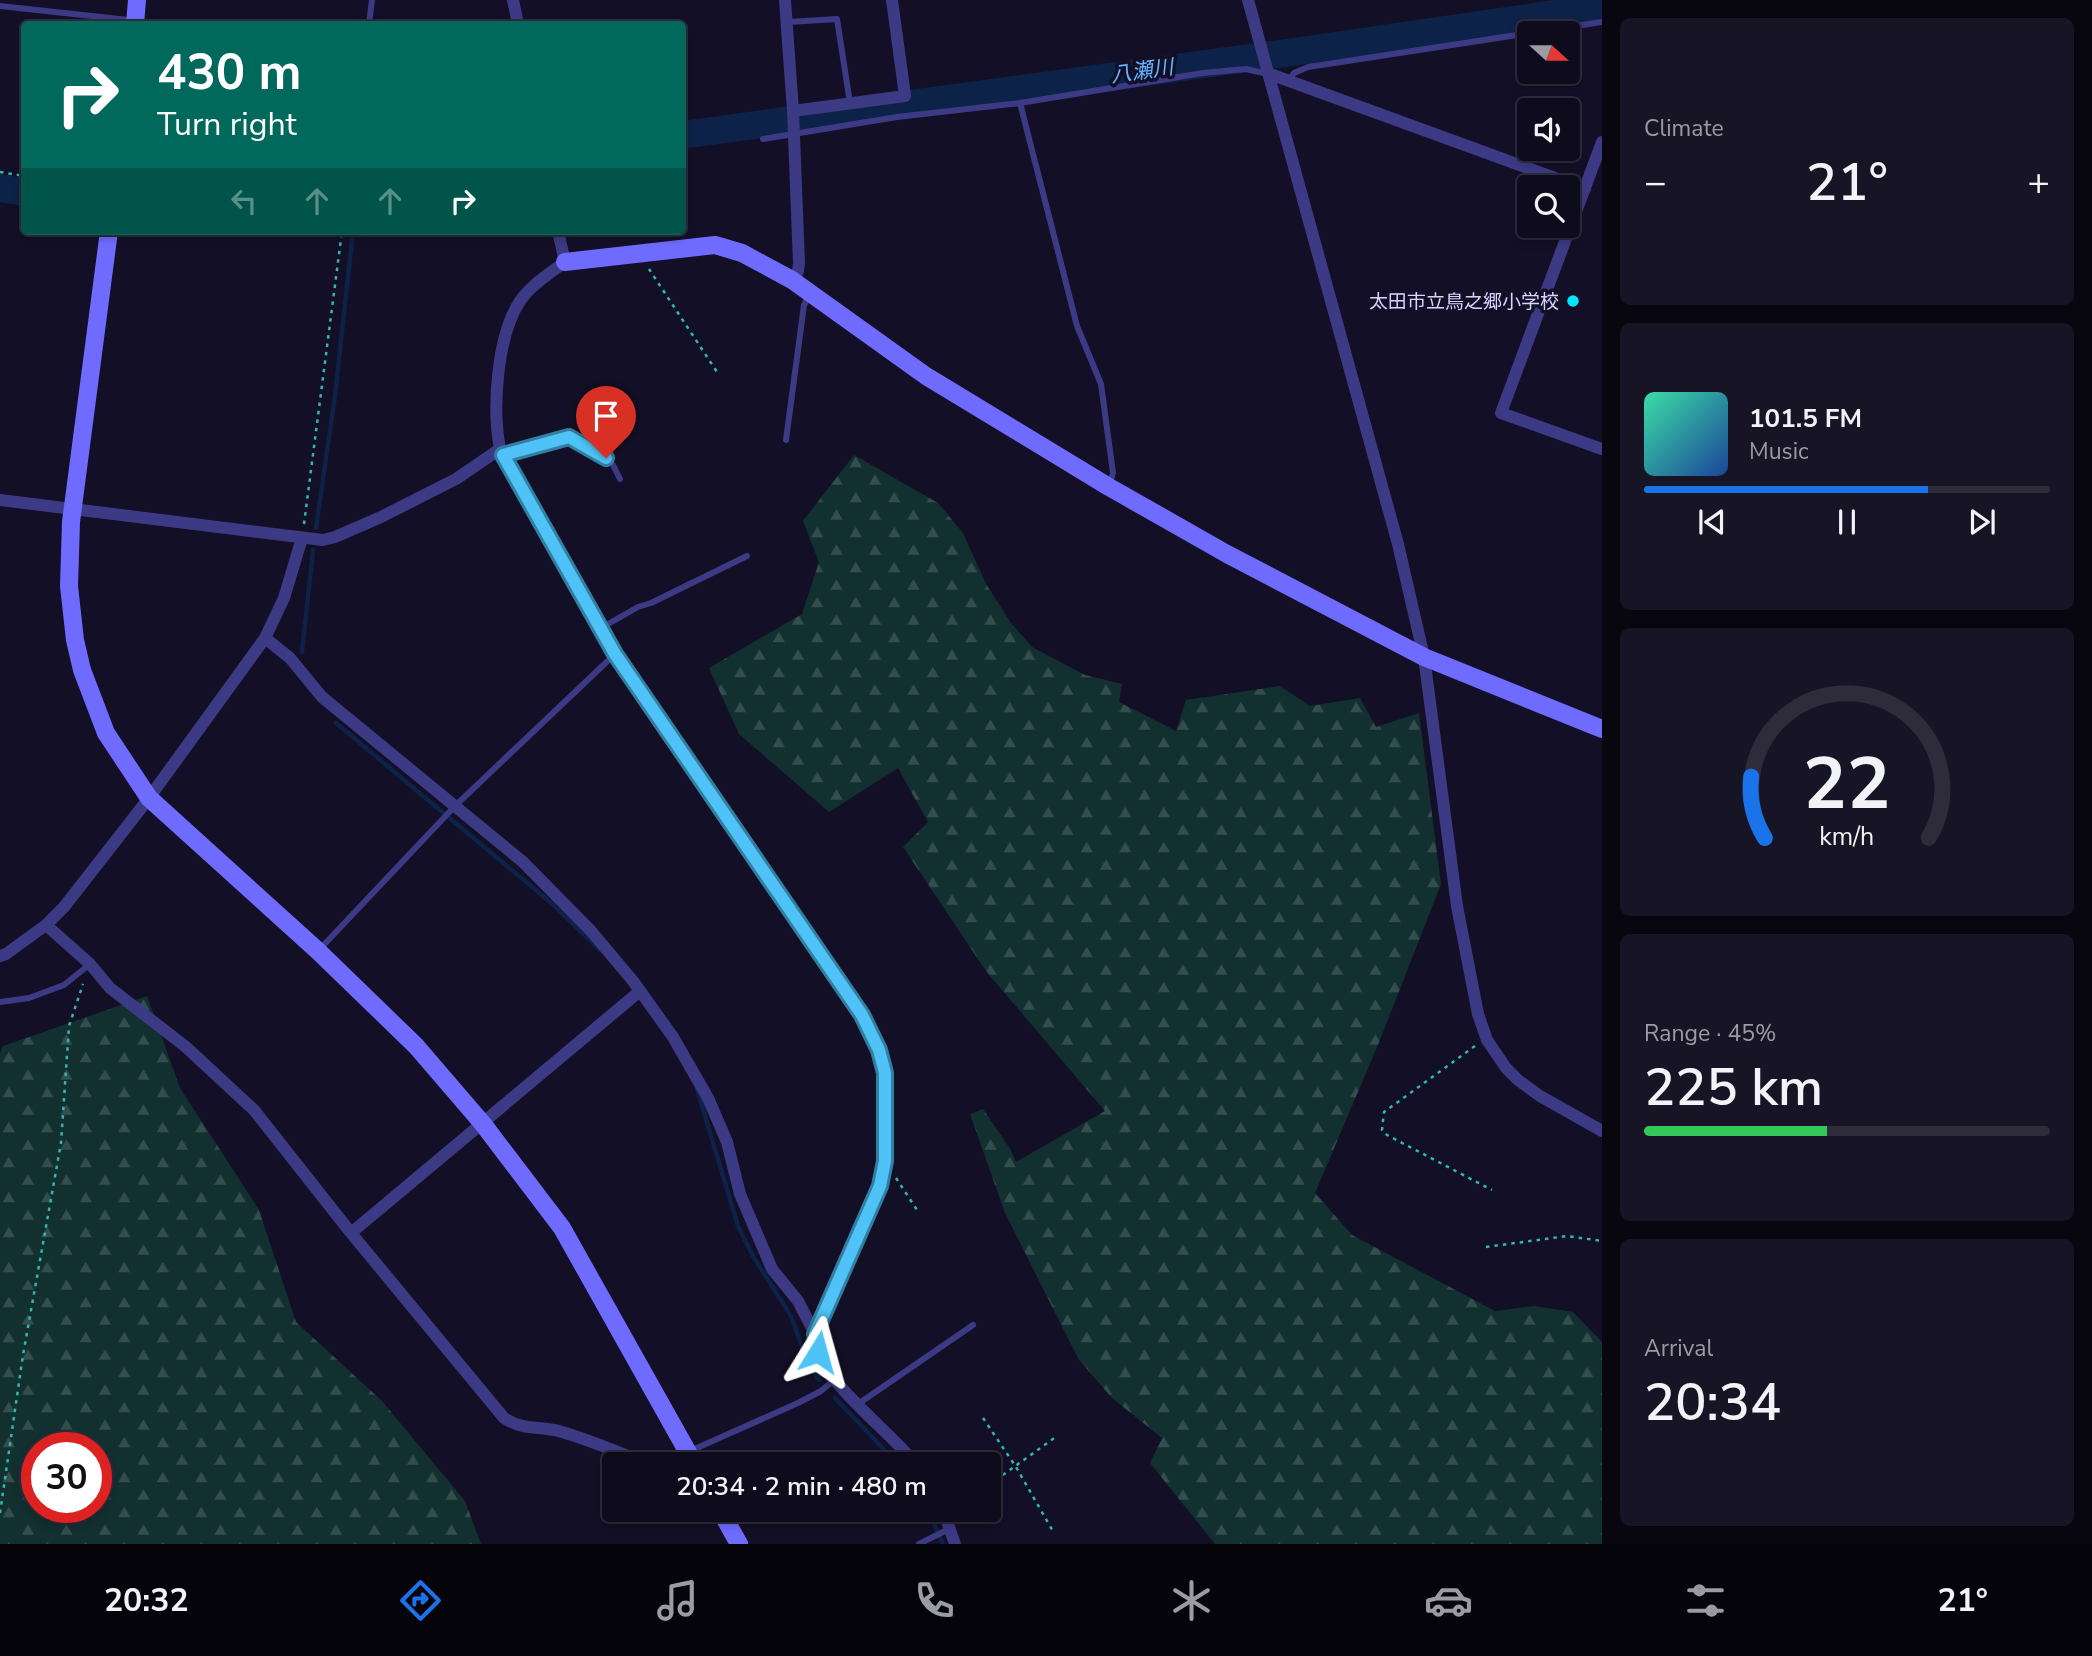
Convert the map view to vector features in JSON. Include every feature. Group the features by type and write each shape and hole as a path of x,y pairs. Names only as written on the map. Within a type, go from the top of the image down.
{"street":[{"path":"135,21 137,0"},
{"path":"513,0 517,21"},
{"path":"785,0 794,123 799,262 792,280"},
{"path":"794,123 849,103 905,96 892,0"},
{"path":"1248,0 1398,544 1424,657 1457,906 1471,983 1487,1040 1506,1068 1518,1080 1540,1096 1602,1131"},
{"path":"1267,69 1287,81 1585,188"},
{"path":"1602,142 1501,413 1602,449"},
{"path":"108,235 72,509 69,586 75,640 82,670 106,733 149,798 318,951 416,1046 483,1124 562,1228 688,1452"},
{"path":"559,235 565,262"},
{"path":"815,1334 880,1186 885,1161 885,1073 871,1030 615,654 502,452 496,425 499,367 513,316 527,293 565,262 703,246 728,247 763,262 811,292 926,376 1109,487 1227,554 1424,657 1602,729"},
{"path":"0,500 323,540 381,517 502,452"},
{"path":"0,956 47,925 64,907 149,798 265,638 284,598 302,538"},
{"path":"265,638 290,657 322,697 523,862 591,931 640,991 673,1037 708,1098 727,1142 740,1194 772,1269 798,1301 815,1334 818,1352 834,1380 904,1452"},
{"path":"47,925 90,964 110,988 186,1047 254,1110 503,1418 524,1427 559,1430 616,1452"},
{"path":"351,1233 640,991"},
{"path":"727,1522 739,1544"},
{"path":"949,1522 955,1544"}],"lane":[{"path":"369,21 372,0"},
{"path":"0,6 119,21"},
{"path":"787,22 837,19 849,103"},
{"path":"1287,81 1294,73 1308,67 1602,22"},
{"path":"763,139 794,123 799,131 1020,103 1203,73 1267,69"},
{"path":"1020,103 1077,326 1101,384 1113,473 1109,487"},
{"path":"786,440 804,305 811,292"},
{"path":"502,452 569,437 606,458 620,479"},
{"path":"600,629 638,607 747,556"},
{"path":"318,951 455,806 615,654"},
{"path":"0,1002 29,998 64,985 90,964"},
{"path":"858,1404 973,1325"},
{"path":"703,1452 809,1397 834,1380"},
{"path":"919,1544 951,1527"}],"path":[{"path":"0,172 21,176"},
{"path":"302,538 341,235"},
{"path":"642,253 646,265 718,372"},
{"path":"0,1513 23,1356 61,1143 69,1026 90,964"},
{"path":"1487,1040 1384,1112 1382,1130 1387,1136 1492,1191"},
{"path":"885,1161 919,1213"},
{"path":"1486,1247 1567,1236 1602,1241"},
{"path":"983,1418 1016,1466 1054,1532"},
{"path":"1001,1477 1057,1436"}],"green space":[{"path":"854,455 938,503 963,533 986,584 1011,623 1032,647 1085,675 1122,684 1119,702 1176,731 1186,700 1280,686 1310,706 1360,698 1376,727 1419,713 1441,884 1380,1040 1315,1193 1352,1235 1495,1311 1534,1306 1573,1312 1602,1342 1602,1544 1215,1544 1150,1463 1162,1438 1112,1398 1079,1360 1005,1213 970,1114 983,1109 1016,1162 1105,1111 986,971 903,847 928,822 898,768 829,812 739,734 709,668 802,614 819,562 803,521"},
{"path":"147,996 180,1088 259,1210 296,1322 382,1401 465,1501 481,1544 0,1544 0,1053 3,1046"}],"waterway":[{"name":"八瀬川","path":"686,134 1602,7"},
{"name":"八瀬川","path":"0,188 21,192"},
{"path":"316,528 335,396 353,235"},
{"path":"302,652 313,550"},
{"path":"336,723 550,902 600,950"},
{"path":"697,1089 738,1226 753,1256 791,1316 807,1361 819,1380"},
{"path":"835,1398 887,1452"},
{"path":"933,1522 943,1544"}],"place":[{"name":"太田市立鳥之郷小学校","path":"1573,301"}],"route":[{"path":"606,458 569,437 503,455 615,654 862,1015 879,1050 885,1073 885,1161 880,1186 815,1334 818,1352"}]}
